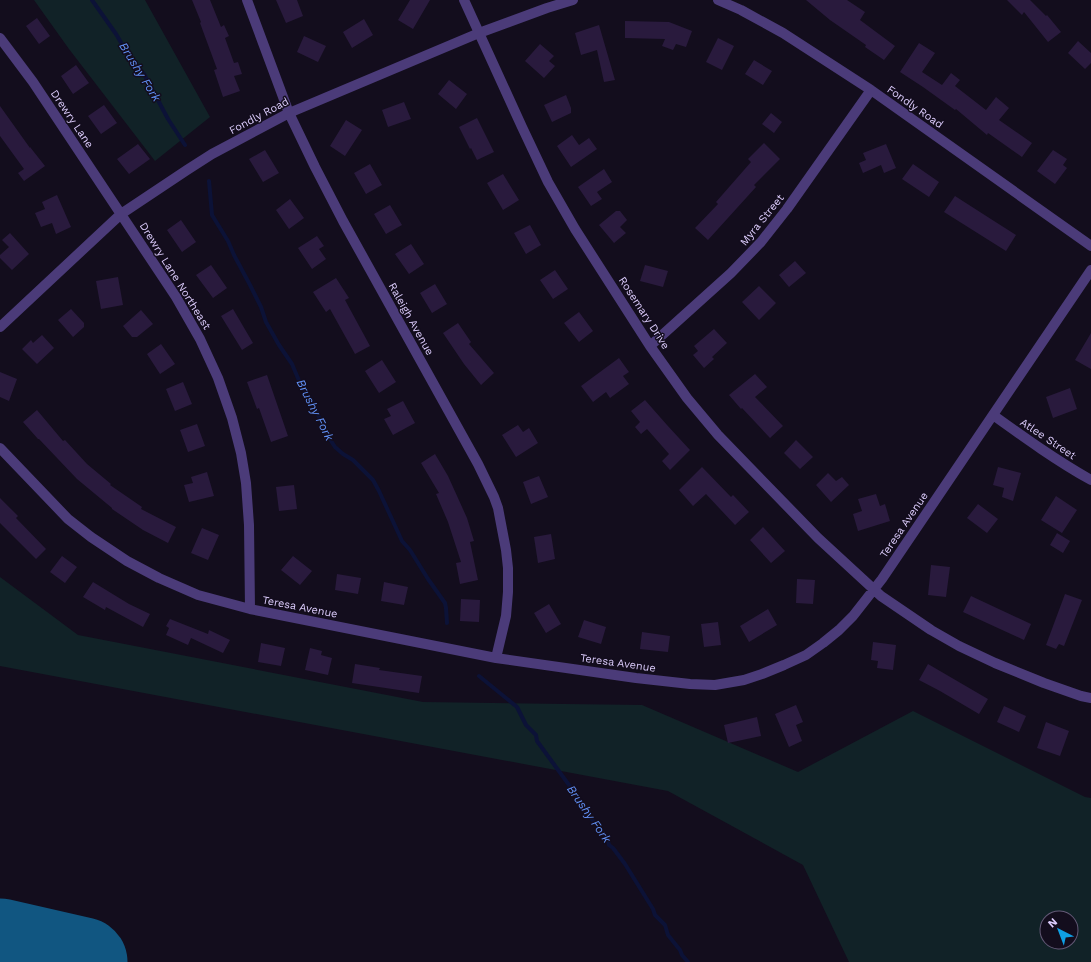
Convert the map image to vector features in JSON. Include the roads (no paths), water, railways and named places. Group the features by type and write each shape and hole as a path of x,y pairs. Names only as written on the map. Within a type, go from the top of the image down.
{"street":[{"name":"Raleigh Avenue","path":"247,0 289,112 343,221 478,464 494,497 498,508 508,568 506,616 496,658"},
{"name":"Rosemary Drive","path":"464,0 548,182 575,229 650,346 687,398 718,435 818,538 881,596 931,630 959,646 1044,684 1091,698"},
{"name":"Fondly Road","path":"0,327 121,214 212,154 289,112 479,33 573,0"},
{"name":"Fondly Road","path":"718,0 741,10 783,33 871,90 1091,246"},
{"name":"Drewry Lane","path":"0,38 33,82 121,214"},
{"name":"Myra Street","path":"650,346 731,273 761,242 787,209 871,90"},
{"name":"Drewry Lane Northeast","path":"121,214 176,298 200,339 218,378 232,418 241,453 246,483 249,525 250,610"},
{"name":"Teresa Avenue","path":"0,448 68,519 91,538 127,561 159,578 198,595 250,610 496,658 636,678 714,685 744,680 806,655 840,630 854,616 874,590 1091,270"},
{"name":"Atlee Street","path":"992,415 1049,455 1091,480"}],"waterway":[{"name":"Brushy Fork","path":"92,0 116,34 129,56 144,74 168,119 185,145"},
{"name":"Brushy Fork","path":"209,181 212,215 228,241 261,307 266,322 292,364 300,383 313,402 324,430 335,447 353,460 373,480 402,541 410,550 445,603 447,623"},
{"name":"Brushy Fork","path":"479,676 517,707 526,725 536,735 537,741 577,796 593,821 597,824 608,840 609,845 625,864 653,909 655,915 665,925 668,935 688,962"}]}
